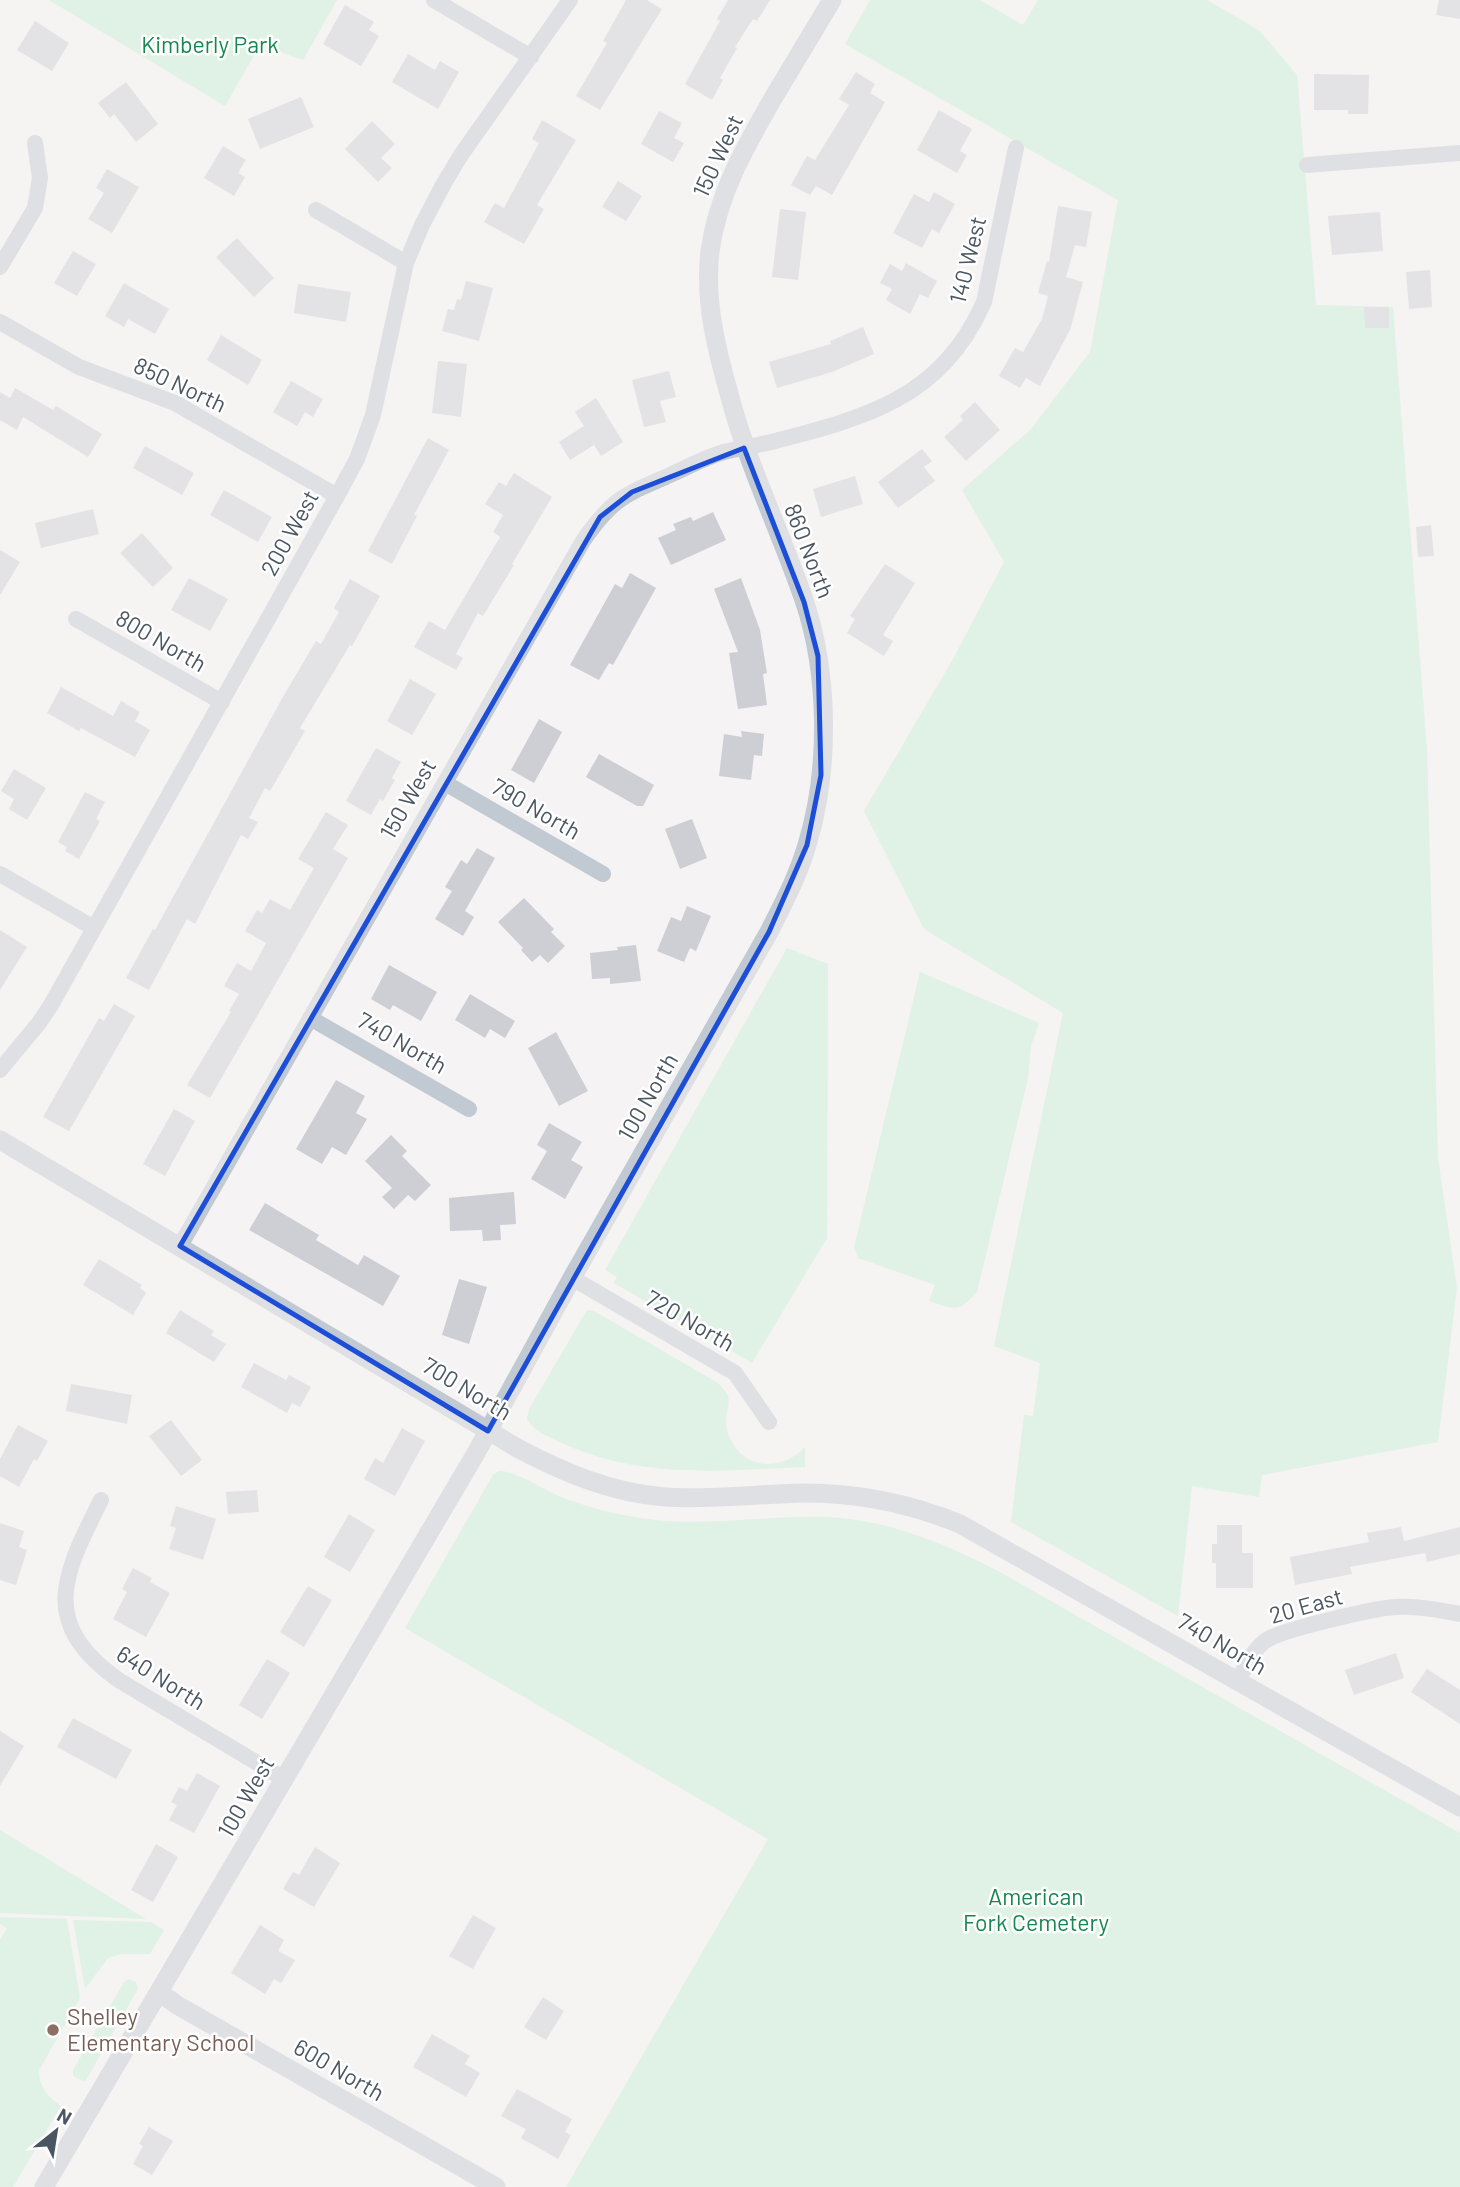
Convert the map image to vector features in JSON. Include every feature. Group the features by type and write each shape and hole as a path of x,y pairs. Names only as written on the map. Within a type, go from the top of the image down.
{"street":[{"path":"434,0 531,57"},
{"name":"200 West","path":"0,1070 39,1023 337,496 356,459 373,415 406,263 443,185 570,0"},
{"name":"150 West","path":"716,350 708,280 716,218 726,185 742,152 832,0"},
{"path":"0,267 35,208 40,178 35,143"},
{"name":"140 West","path":"744,448 848,420 884,407 914,390 947,360 975,321 984,302 1016,148"},
{"path":"1307,166 1460,153"},
{"path":"316,210 406,263"},
{"name":"850 North","path":"0,322 79,367 175,403 337,496"},
{"name":"860 North","path":"716,350 744,448 804,602 818,656 822,702 821,775"},
{"name":"150 West","path":"180,1246 583,541 614,502 723,452 744,448"},
{"name":"800 North","path":"76,619 222,702"},
{"name":"100 North","path":"488,1431 734,995 793,883 807,845 821,775"},
{"name":"790 North","path":"445,783 603,874"},
{"path":"0,874 94,928"},
{"name":"740 North","path":"310,1018 469,1110"},
{"name":"700 North","path":"0,1140 488,1431 572,1475 635,1492 688,1497 841,1494 903,1504 960,1524"},
{"name":"720 North","path":"572,1278 735,1373 769,1422"},
{"name":"100 West","path":"44,2187 488,1431"},
{"name":"640 North","path":"101,1500 68,1574 65,1597 71,1626 82,1648 99,1667 120,1681 284,1779"},
{"name":"740 North","path":"960,1524 1460,1807"},
{"name":"20 East","path":"1238,1681 1258,1648 1274,1636 1375,1610 1408,1607 1460,1614"},
{"name":"600 North","path":"159,1992 496,2187"}],"highlighted area":[{"path":"744,448 804,602 818,656 821,775 807,845 769,932 488,1431 180,1246 600,517 632,492"}],"green space":[{"name":"Kimberly Park","path":"49,0 337,0 303,60 260,45 225,106"},
{"path":"870,0 980,0 1023,25 1038,0 1207,0 1260,31 1297,75 1316,305 1393,307 1427,750 1438,1158 1457,1288 1438,1442 1262,1475 1259,1497 1192,1486 1178,1616 1011,1522 1024,1415 1033,1416 1040,1363 994,1346 1063,1013 924,929 864,811 953,659 1004,562 962,490 1031,429 1090,352 1118,200 845,44"},
{"path":"787,948 828,964 827,1238 752,1363 614,1283 617,1277 605,1270"},
{"path":"920,972 1039,1023 1031,1046 1028,1078 977,1292 965,1304 956,1308 929,1301 935,1285 858,1258 854,1247"},
{"path":"587,1310 594,1311 718,1383 728,1396 728,1435 742,1455 757,1462 771,1464 787,1460 805,1447 805,1467 712,1471 651,1467 591,1455 538,1431 527,1419 529,1409"},
{"name":"American Fork Cemetery","path":"499,1471 514,1474 572,1501 640,1518 710,1522 827,1517 894,1528 936,1542 998,1571 1460,1833 1460,2187 566,2187 768,1839 405,1628 493,1475"},
{"path":"0,1830 146,1919 0,1913"},
{"path":"0,1917 67,1919 80,1998 39,2070 45,2091 61,2106 13,2187 0,2187 0,1940 7,1928 0,1924"},
{"path":"73,1920 151,1922 164,1930 150,1954 121,1954 108,1958 85,1989"},
{"path":"129,1979 136,1982 138,1989 86,2080 73,2076 73,2070 124,1982"}],"building":[{"path":"626,0 647,0 662,9 600,110 576,96 607,43 603,41"},
{"path":"728,0 770,0 757,21 753,19 735,47 737,48 720,78 723,80 712,100 685,84 720,21 717,19"},
{"path":"1439,0 1460,0 1460,19 1436,15"},
{"path":"345,5 374,22 369,30 379,36 361,66 323,44"},
{"path":"35,21 69,43 52,71 17,50"},
{"path":"408,54 435,70 440,61 459,72 438,109 392,82"},
{"path":"856,72 875,84 870,93 885,102 832,195 816,186 810,195 791,185 807,156 815,160 849,105 839,99"},
{"path":"1314,74 1369,75 1368,114 1348,114 1348,110 1314,110"},
{"path":"126,82 158,124 136,142 114,114 110,118 98,103"},
{"path":"301,97 314,127 260,149 248,119"},
{"path":"939,110 972,129 960,151 967,155 957,173 917,150"},
{"path":"659,111 682,123 674,138 684,143 673,162 641,144"},
{"path":"542,120 576,140 537,205 544,209 524,244 484,222 495,203 504,208 539,143 532,139"},
{"path":"372,121 395,144 381,158 392,168 378,182 345,149"},
{"path":"223,146 246,160 238,173 245,177 234,196 204,178"},
{"path":"107,169 139,187 112,233 88,219 104,193 96,188"},
{"path":"618,181 642,196 626,221 602,207"},
{"path":"934,192 955,204 939,233 932,229 922,248 893,233 914,194 929,202"},
{"path":"1058,206 1092,212 1086,247 1075,245 1066,277 1083,282 1070,330 1040,386 1026,378 1020,388 999,376 1015,348 1023,352 1042,319 1048,296 1038,293 1047,261 1049,262"},
{"path":"780,209 806,212 798,280 772,277"},
{"path":"1380,212 1383,251 1332,255 1328,216"},
{"path":"237,238 274,278 254,297 216,257"},
{"path":"73,251 96,264 77,296 54,283"},
{"path":"906,263 937,281 928,298 920,294 910,314 886,300 892,289 880,283 890,264 902,271"},
{"path":"1430,270 1432,307 1409,309 1406,272"},
{"path":"466,281 493,288 479,341 442,331 448,309 454,310 457,299 461,300"},
{"path":"124,283 169,309 155,334 128,319 124,327 105,316"},
{"path":"298,284 351,292 346,322 294,313"},
{"path":"1364,307 1389,307 1389,328 1365,328"},
{"path":"863,327 874,354 832,372 777,388 769,362 831,344 830,341"},
{"path":"221,335 262,360 248,385 207,360"},
{"path":"438,361 467,364 461,417 432,413"},
{"path":"669,371 676,397 660,401 666,422 644,427 632,380"},
{"path":"291,381 323,399 313,417 305,412 297,426 273,412"},
{"path":"15,388 53,410 56,406 102,434 88,457 23,417 17,430 0,420 0,392 10,398"},
{"path":"596,398 623,442 601,456 594,445 570,460 559,442 584,426 575,412"},
{"path":"975,402 1000,430 966,461 944,437 963,420 960,416"},
{"path":"428,438 449,450 414,515 417,516 392,564 368,551"},
{"path":"145,446 194,473 182,495 133,468"},
{"path":"922,449 932,461 924,467 935,481 898,508 878,482"},
{"path":"514,473 552,497 483,616 478,613 456,654 463,658 456,670 414,647 429,621 445,630 500,537 493,532 503,515 485,504 499,482 506,486"},
{"path":"855,476 863,504 821,517 813,489"},
{"path":"224,490 272,517 258,542 210,515"},
{"path":"93,509 99,534 41,548 35,523"},
{"path":"713,512 726,540 671,565 658,538 676,530 673,524 691,517 693,521"},
{"path":"1431,525 1434,556 1418,557 1416,527"},
{"path":"142,533 173,568 153,587 120,553"},
{"path":"0,550 20,562 0,595"},
{"path":"885,564 915,583 883,635 893,641 884,656 847,633 855,619 850,616"},
{"path":"630,573 656,588 613,665 609,663 599,680 570,665 615,584 622,588"},
{"path":"189,578 228,599 210,631 171,610"},
{"path":"741,578 760,630 767,673 763,674 767,705 738,709 729,653 738,652 714,589"},
{"path":"350,579 380,596 300,728 305,731 270,791 265,788 249,818 258,822 248,839 241,835 195,924 187,919 149,990 126,978 284,695 316,641 321,644 339,612 334,608"},
{"path":"410,679 436,694 412,735 387,721"},
{"path":"61,687 113,716 121,701 140,712 135,721 150,730 135,757 47,713"},
{"path":"539,719 562,732 534,783 511,770"},
{"path":"741,731 764,734 762,756 754,755 751,780 719,776 724,734 742,737"},
{"path":"376,748 401,762 392,778 395,780 371,815 346,801"},
{"path":"599,754 654,785 643,806 637,806 586,777"},
{"path":"14,769 46,788 27,820 9,809 14,799 1,791"},
{"path":"85,792 105,802 96,819 100,821 79,859 65,851 67,847 58,842"},
{"path":"326,812 348,825 333,849 348,858 210,1098 187,1085 239,994 224,986 237,963 251,971 266,943 245,931 257,910 262,913 270,899 290,910 314,868 298,859"},
{"path":"692,819 707,858 680,869 665,829"},
{"path":"477,848 495,858 465,911 474,917 463,936 435,919 452,891 445,887 461,860 467,864"},
{"path":"524,898 554,929 551,932 565,946 548,963 540,955 532,962 521,950 523,948 498,922"},
{"path":"687,906 711,916 696,951 690,948 684,962 657,951 671,917 681,921"},
{"path":"0,930 27,947 0,990"},
{"path":"636,945 641,981 610,984 610,978 592,979 590,953"},
{"path":"389,965 437,992 421,1021 393,1005 390,1010 371,999"},
{"path":"470,994 515,1021 505,1038 490,1029 485,1038 455,1020"},
{"path":"114,1004 135,1016 69,1131 43,1117 99,1018 104,1021"},
{"path":"556,1032 588,1091 559,1106 528,1048"},
{"path":"336,1080 365,1096 356,1113 367,1119 346,1155 332,1147 322,1164 296,1149"},
{"path":"174,1109 195,1121 165,1176 143,1164"},
{"path":"549,1123 582,1142 571,1160 583,1167 565,1199 531,1179 547,1151 537,1145"},
{"path":"391,1135 407,1151 402,1156 431,1185 415,1201 408,1195 394,1209 382,1197 392,1188 365,1161"},
{"path":"514,1192 516,1224 500,1225 501,1240 483,1241 482,1230 450,1231 449,1198"},
{"path":"265,1203 319,1235 316,1240 358,1265 364,1255 400,1276 383,1306 249,1230"},
{"path":"99,1259 142,1285 140,1288 146,1293 133,1315 83,1285"},
{"path":"459,1279 487,1287 469,1344 442,1335"},
{"path":"180,1310 214,1331 211,1335 226,1344 214,1362 166,1333"},
{"path":"254,1363 286,1380 289,1375 311,1387 300,1407 292,1403 287,1413 241,1387"},
{"path":"71,1384 132,1395 127,1424 66,1411"},
{"path":"171,1420 202,1460 181,1476 149,1436"},
{"path":"18,1425 48,1441 37,1461 34,1459 19,1487 0,1476 0,1459"},
{"path":"402,1428 425,1441 395,1496 364,1479 375,1458 383,1463"},
{"path":"257,1490 259,1512 228,1514 226,1492"},
{"path":"176,1506 216,1519 203,1560 169,1549 176,1528 170,1526"},
{"path":"349,1514 375,1530 350,1572 324,1557"},
{"path":"0,1523 24,1531 19,1547 27,1550 16,1585 0,1580"},
{"path":"1217,1525 1242,1525 1242,1553 1253,1553 1253,1588 1216,1588 1216,1563 1212,1563 1212,1544 1217,1544"},
{"path":"1401,1527 1404,1541 1460,1527 1460,1554 1427,1562 1425,1553 1350,1567 1352,1574 1295,1585 1290,1557 1369,1542 1367,1533"},
{"path":"133,1568 152,1578 150,1582 170,1593 146,1637 113,1619 127,1592 122,1589"},
{"path":"308,1586 332,1600 304,1647 280,1632"},
{"path":"1396,1653 1404,1678 1354,1695 1345,1670"},
{"path":"267,1659 290,1673 262,1719 239,1705"},
{"path":"1427,1669 1460,1690 1460,1724 1411,1692"},
{"path":"73,1718 132,1750 116,1779 57,1747"},
{"path":"0,1731 24,1746 0,1786"},
{"path":"197,1773 220,1786 194,1833 169,1820 177,1805 171,1802 179,1787 187,1791"},
{"path":"156,1844 178,1857 153,1902 131,1890"},
{"path":"315,1847 340,1863 314,1907 283,1889 293,1872 299,1875"},
{"path":"473,1915 496,1928 473,1969 449,1956"},
{"path":"260,1925 284,1940 278,1951 295,1960 281,1983 274,1979 265,1994 231,1973"},
{"path":"543,1997 564,2011 546,2040 524,2027"},
{"path":"432,2034 470,2056 465,2064 480,2073 466,2097 413,2067"},
{"path":"517,2089 572,2119 565,2132 571,2135 558,2159 521,2138 526,2129 501,2116"},
{"path":"149,2127 173,2141 152,2175 133,2164 143,2146 139,2144"}],"place":[{"name":"Shelley Elementary School","path":"53,2030"}]}
